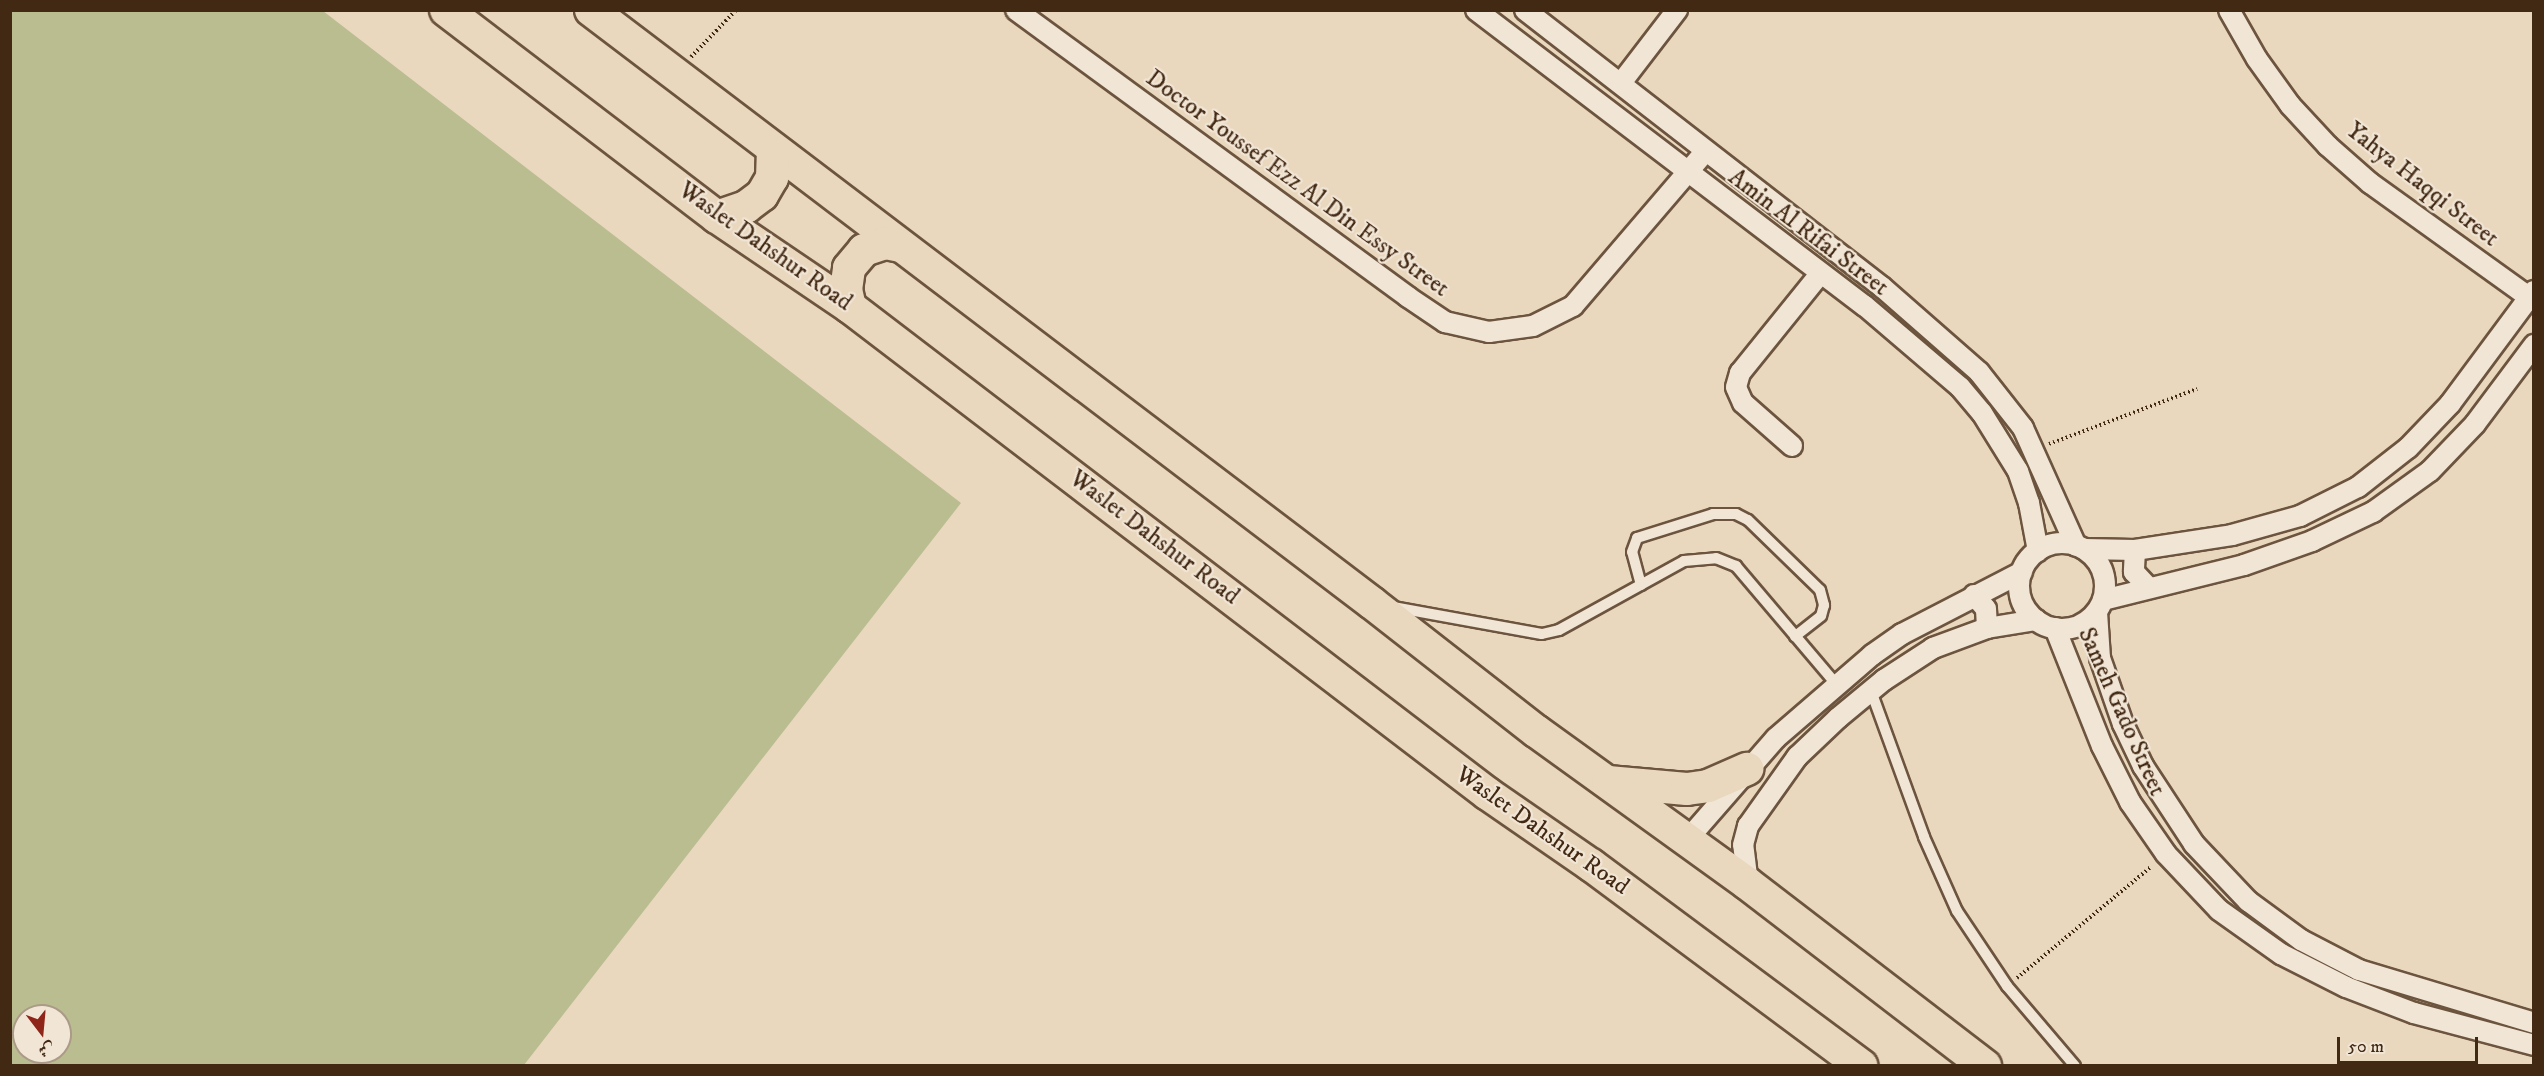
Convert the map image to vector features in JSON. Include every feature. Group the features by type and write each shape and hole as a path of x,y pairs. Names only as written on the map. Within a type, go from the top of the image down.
{"main road":[{"name":"Waslet Dahshur Road","path":"446,10 717,217 850,307 1488,794 1591,864 1862,1065"},
{"path":"591,10 773,151 1372,603 1603,781 1748,884 1986,1065"},
{"path":"717,217 746,207 762,195 772,178 773,151"},
{"path":"850,307 846,290 849,268 864,250 886,243 900,246"},
{"path":"1603,781 1687,789 1718,782 1747,769"}],"street":[{"name":"Doctor Youssef Ezz Al Din Essy Street","path":"1016,10 1445,322 1489,332 1533,326 1573,306 1706,151"},
{"name":"Amin Al Rifai Street","path":"1476,10 1687,174 1910,342 1982,413 2018,471 2029,503 2038,551"},
{"name":"Amin Al Rifai Street","path":"1525,10 1882,287 1978,372 2003,399 2035,449 2080,547"},
{"path":"1621,83 1677,10"},
{"name":"Yahya Haqqi Street","path":"2229,10 2257,59 2290,105 2328,146 2370,183 2532,296"},
{"path":"1792,446 1743,403 1736,387 1740,373 1820,274"},
{"path":"1687,840 1776,738 1836,684 1902,634 2022,572 2038,551 2056,544 2135,550 2232,535 2300,516 2358,487 2408,448 2450,404 2532,296"},
{"path":"1748,884 1743,845 1748,826 1797,757 1871,691 1933,648 1987,628 2036,620 2055,628 2078,626 2100,606 2149,588 2244,565 2312,541 2373,512 2430,471 2475,424 2534,345"},
{"path":"2080,547 2100,566 2105,589 2100,606"},
{"path":"2135,550 2134,572 2149,588"},
{"path":"2022,572 2021,598 2036,620"},
{"path":"1974,595 1986,609 1987,628"},
{"name":"Sameh Gado Street","path":"2100,606 2100,658 2123,724 2143,766 2194,844 2248,901 2301,940 2359,970 2534,1023"},
{"name":"Sameh Gado Street","path":"2055,628 2102,746 2130,802 2166,854 2219,910 2249,934 2313,972 2414,1013 2534,1045"},
{"path":"1776,738 1797,757"}],"lane":[{"path":"1641,585 1632,552 1637,538 1713,514 1736,514 1749,520 1820,590 1824,605 1821,616 1796,636"},
{"path":"1372,603 1519,633 1542,634 1559,630 1694,558 1726,561 1736,566 1836,684"},
{"path":"1871,691 1940,875 1978,945 2007,986 2075,1065"}],"path":[{"path":"674,73 736,10"},
{"path":"2035,449 2197,389"},
{"path":"2007,986 2166,854"}],"green space":[{"path":"10,11 323,11 961,503 524,1065 11,1065"}]}
